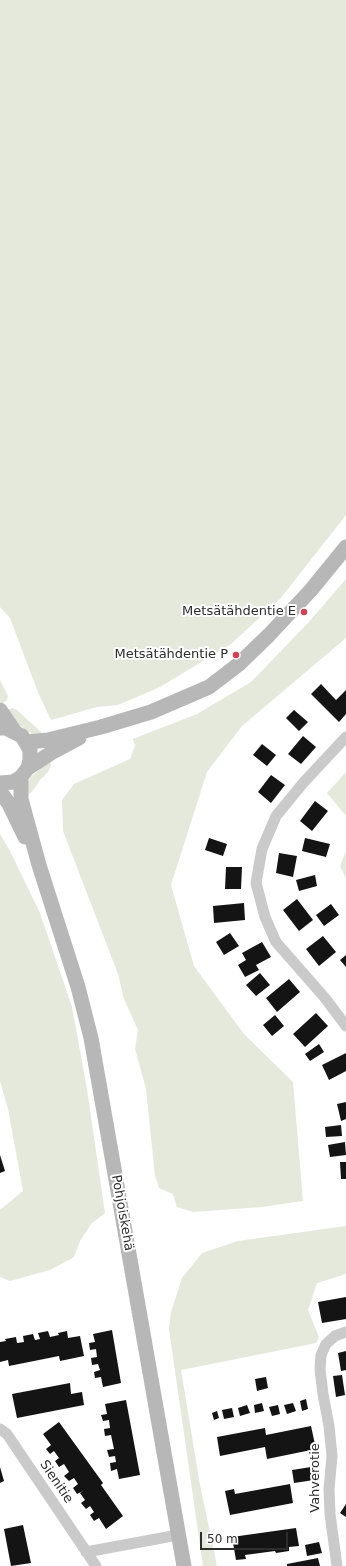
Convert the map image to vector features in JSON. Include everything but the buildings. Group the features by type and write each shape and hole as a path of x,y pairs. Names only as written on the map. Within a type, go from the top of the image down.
{"main road":[{"path":"0,728 6,728 15,732 22,736 27,742 48,740 101,727 151,712 209,688 224,677 269,635 311,590 346,547"},
{"path":"0,710 15,732"},
{"path":"0,782 13,782 51,753 101,727"},
{"name":"Pohjoiskehä","path":"27,742 30,750 30,760 24,773 21,799 39,865 78,987 91,1038 184,1566"},
{"name":"Pohjoiskehä","path":"0,791 9,804 39,865"}],"street":[{"path":"346,737 304,782 276,816 262,849 256,883 265,917 276,942 325,998 346,1026"},
{"name":"Vahverotie","path":"337,1566 330,1514 329,1489 332,1456 320,1369 321,1355 326,1344 335,1336 346,1332"},
{"name":"Sienitie","path":"0,1429 7,1434 96,1566"},
{"path":"86,1552 178,1535"}],"shaded area":[{"path":"0,0 346,0 346,515 280,599 231,644 160,687 118,705 97,707 51,720 39,695 10,618 0,607"},
{"path":"346,579 346,638 242,726 207,772 171,885 194,966 244,1034 293,1082 303,1201 262,1207 193,1212 177,1207 173,1194 159,1188 155,1176 146,1089 135,1049 138,1030 124,999 118,974 63,831 62,800 74,784 130,759 135,746 133,739 197,714 251,682 308,623"},
{"path":"0,680 8,696 7,700 2,704 0,700"},
{"path":"13,708 42,733 33,735 18,724 6,710"},
{"path":"50,760 51,765 48,772 40,780 32,792 26,795 27,785 31,777"},
{"path":"346,772 346,816 327,793"},
{"path":"0,834 10,851 40,913 72,1007 87,1089 105,1213 91,1224 80,1241 74,1257 50,1270 10,1281 0,1277 0,1210 23,1191 8,1109 0,1081"},
{"path":"346,851 346,878 340,866"},
{"path":"346,1226 346,1274 317,1283 308,1310 319,1337 316,1343 181,1370 200,1485 217,1566 203,1566 169,1329 171,1312 182,1278 202,1253 238,1241"}],"place":[{"name":"Metsätähdentie E","path":"304,612"},
{"name":"Metsätähdentie P","path":"236,655"}]}
